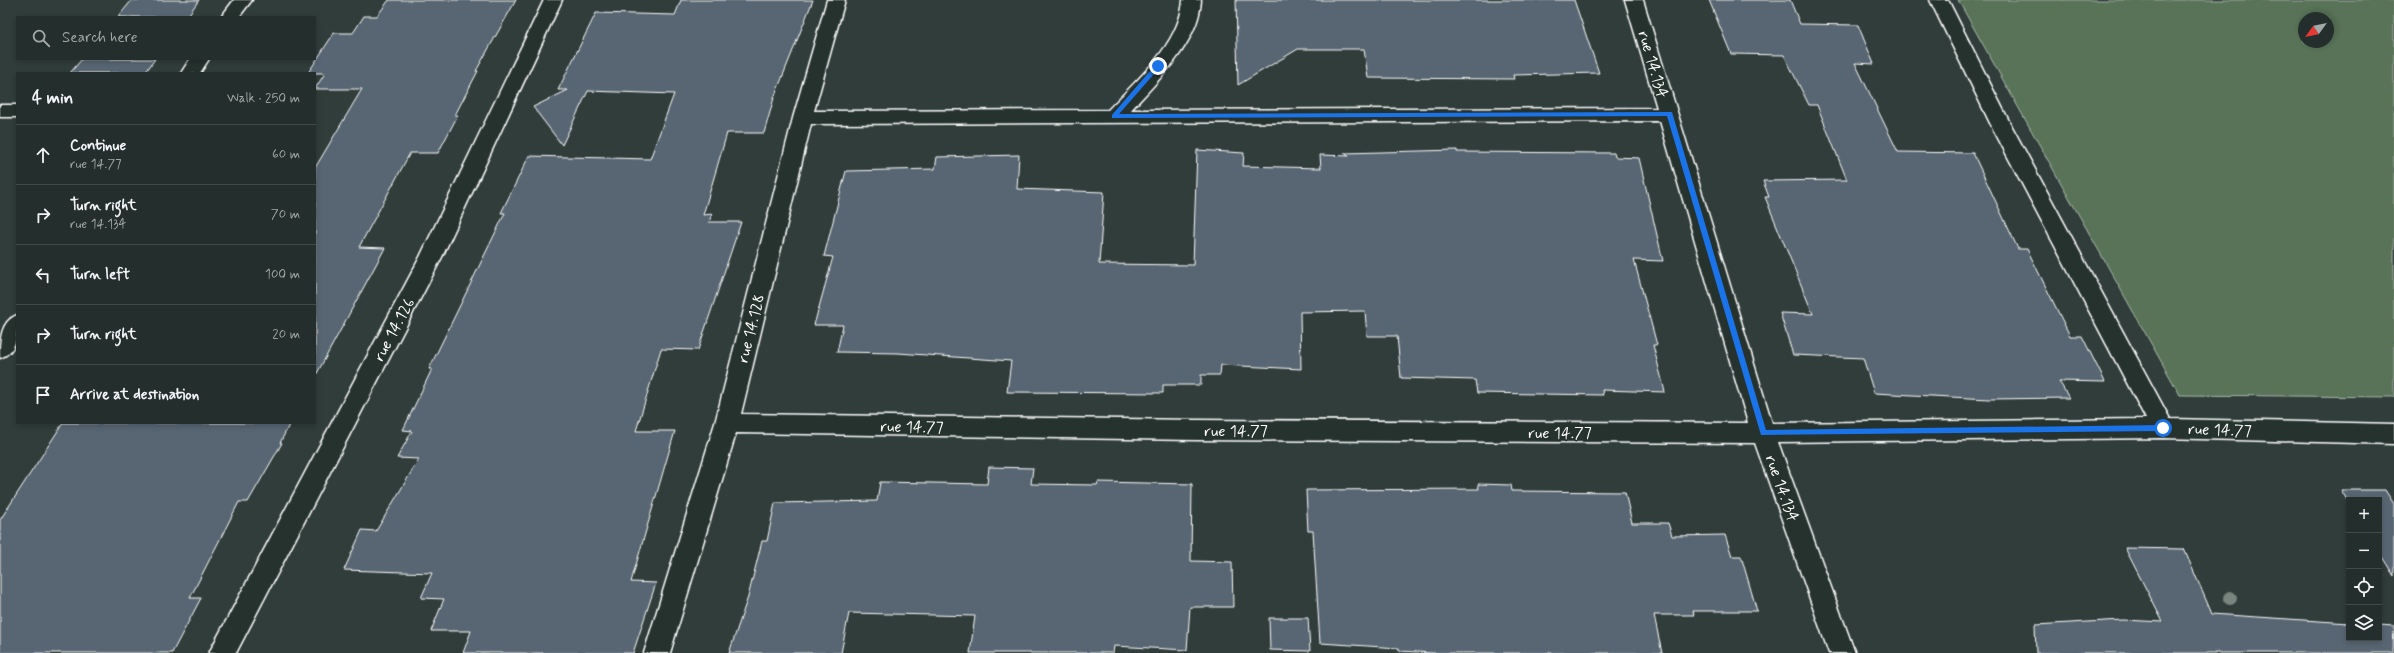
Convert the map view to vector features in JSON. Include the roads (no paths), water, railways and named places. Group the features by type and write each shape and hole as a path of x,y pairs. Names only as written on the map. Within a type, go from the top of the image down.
{"street":[{"path":"231,16 243,0"},
{"name":"rue 14.126","path":"222,653 431,257 553,0"},
{"name":"rue 14.128","path":"657,653 726,423 803,118 836,0"},
{"path":"1114,116 1174,48 1192,13 1192,0"},
{"name":"rue 14.134","path":"1634,0 1670,114 1763,433 1842,653"},
{"path":"1939,0 2000,123 2163,428"},
{"path":"191,72 199,60"},
{"path":"0,111 16,111"},
{"path":"803,118 1670,114"},
{"path":"0,349 16,325"},
{"name":"rue 14.77","path":"726,423 1204,430 1763,433 2163,428 2394,434"}]}
